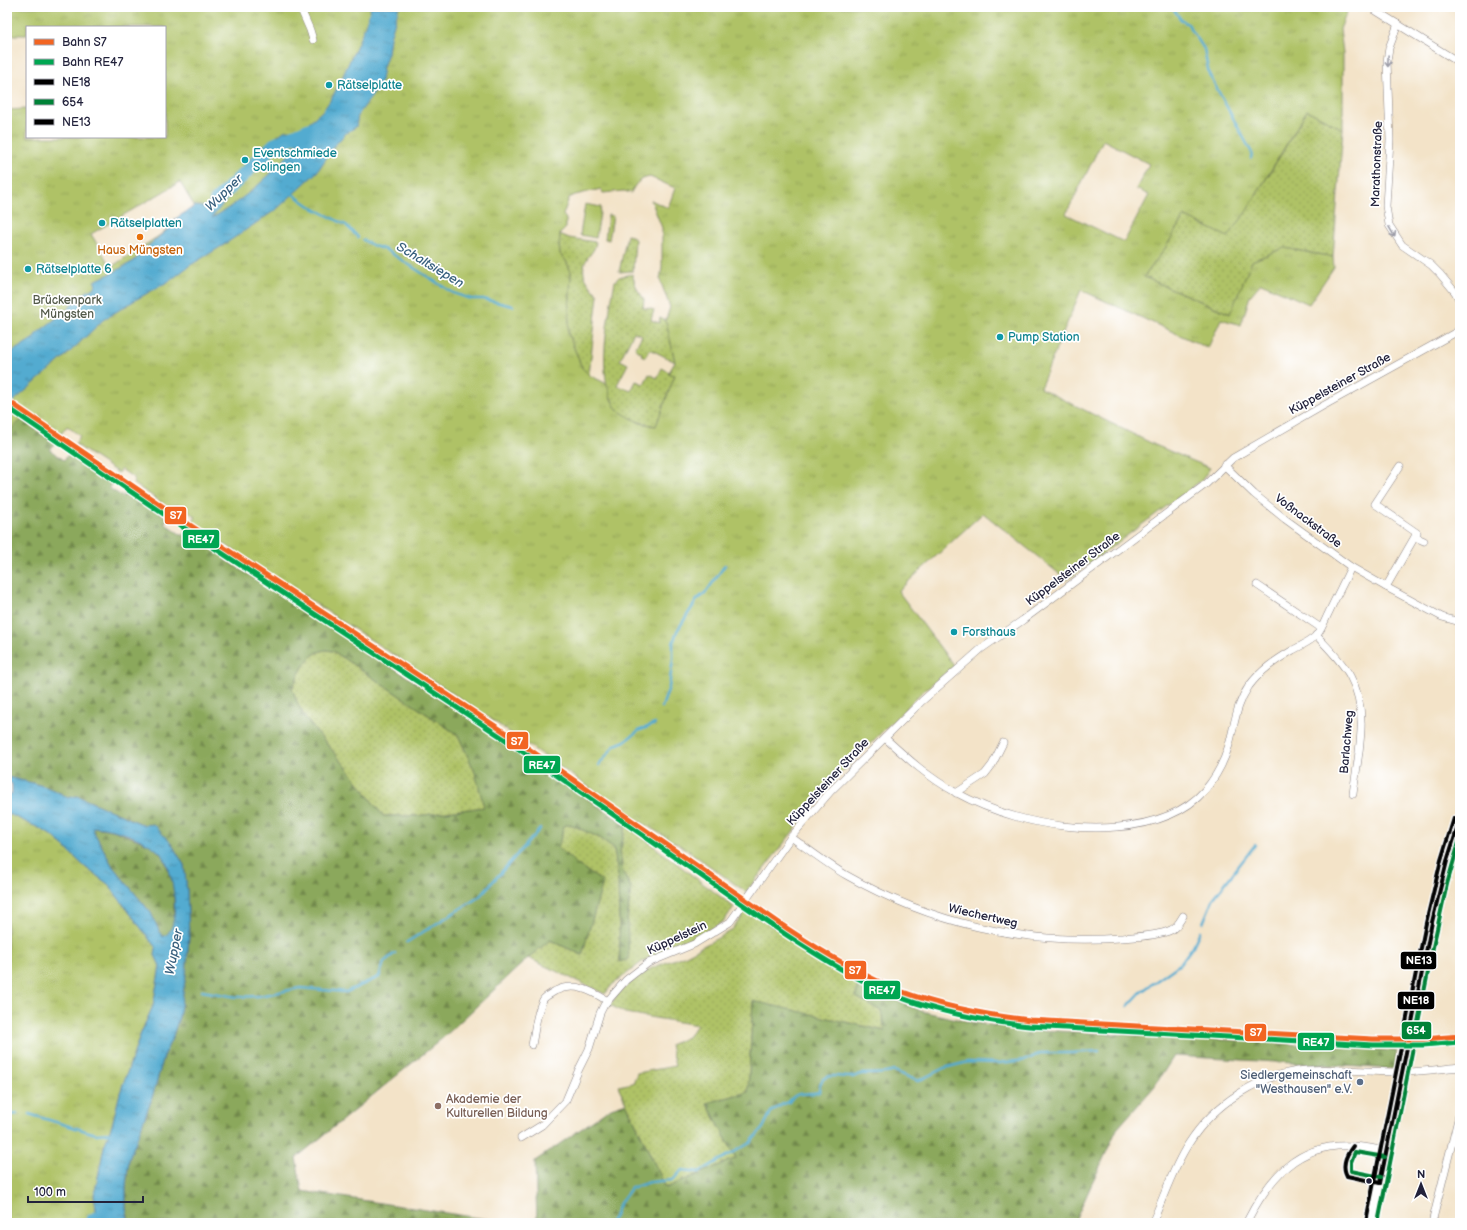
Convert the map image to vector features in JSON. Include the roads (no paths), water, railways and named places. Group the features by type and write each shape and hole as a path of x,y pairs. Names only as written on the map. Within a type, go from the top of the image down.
{"main road":[{"path":"1372,1223 1437,894 1460,820"}],"street":[{"path":"300,7 313,40"},
{"path":"1370,7 1460,63"},
{"name":"Marathonstraße","path":"1398,24 1389,48 1387,61 1390,140 1386,206 1389,225 1402,245 1431,265 1455,292 1460,300"},
{"name":"Küppelsteiner Straße","path":"753,891 791,837 831,791 922,701 981,649 1023,620 1206,484 1233,458 1321,407 1460,330"},
{"name":"Voßnackstraße","path":"1224,466 1254,494 1285,519 1351,567 1442,617 1460,622"},
{"path":"1386,587 1417,533 1375,504 1400,466"},
{"path":"1415,537 1424,541"},
{"path":"885,738 919,769 956,792 999,812 1016,817 1048,824 1085,828 1115,827 1144,823 1166,816 1189,805 1205,790 1224,761 1229,746 1238,705 1244,695 1258,675 1269,665 1316,636 1351,567"},
{"path":"1256,585 1321,628"},
{"name":"Barlachweg","path":"1316,636 1350,675 1361,705 1362,728 1353,794"},
{"path":"956,792 985,774 992,766 1003,743"},
{"name":"Wiechertweg","path":"791,837 845,874 884,895 935,916 994,931 1055,939 1082,940 1120,938 1171,930 1183,916"},
{"name":"Küppelstein","path":"521,1138 542,1126 566,1100 589,1049 600,1013 606,1000 626,980 644,966 706,937 730,922 753,891"},
{"path":"532,1045 543,999 547,996 566,987 575,987 592,992 606,1000"},
{"path":"1152,1223 1182,1154 1196,1133 1220,1108 1242,1091 1269,1079 1304,1070 1401,1071 1460,1067"},
{"path":"1432,1223 1460,1111"},
{"path":"1246,1223 1264,1191 1274,1178 1288,1165 1302,1156 1320,1148 1340,1146 1353,1146 1386,1151"}],"water":[{"path":"371,7 399,7 390,38 381,81 358,115 356,127 346,133 335,145 317,172 277,209 189,266 171,280 103,320 71,351 7,407 7,355 34,338 36,334 68,309 78,297 93,288 96,284 94,281 134,261 147,247 174,224 175,219 195,206 204,207 230,188 233,191 212,218 214,217 248,194 287,156 296,146 302,130 324,109 333,95 360,39"},
{"path":"284,131 297,131 296,139 272,152 267,144"},
{"path":"7,777 47,787 68,798 77,796 144,825 153,824 171,843 184,865 187,890 189,936 186,975 179,1017 173,1036 165,1053 151,1101 129,1159 126,1186 126,1209 129,1223 98,1223 94,1195 104,1147 112,1125 120,1093 141,1033 153,1006 160,966 155,955 156,948 108,884 85,867 54,837 41,829 7,813 7,794 12,794 12,784 7,781","holes":["93,827 111,829 132,836 151,846 164,858 173,887 174,912 173,923 169,932 163,937 151,913 113,867 94,832"]}],"waterway":[{"path":"1172,7 1182,21 1188,24 1204,49 1209,74 1252,153 1251,158"},
{"name":"Wupper","path":"216,201 274,145 315,127"},
{"name":"Schaltsiepen","path":"291,193 311,207 346,225 358,237"},
{"name":"Schaltsiepen","path":"363,240 386,250 453,293 471,299 483,299 513,306"},
{"path":"662,707 669,687 673,659 673,644 677,631 697,600 707,591 725,565"},
{"path":"599,765 615,745 625,741 638,731 655,724"},
{"path":"407,942 479,897 540,829"},
{"path":"1203,923 1213,899 1255,845"},
{"path":"1128,1006 1141,992 1180,964 1193,946 1200,931"},
{"path":"202,991 237,997 259,996 300,988 346,992 379,977 384,962 395,953"},
{"path":"610,1223 615,1216 618,1206 631,1188 650,1182 673,1180 682,1170 699,1172 750,1143 763,1128 771,1112 789,1102 792,1098 799,1094 819,1092 820,1085 826,1077 853,1077 861,1074 894,1071 918,1081 944,1068 968,1062 998,1063 1027,1060 1040,1053 1099,1051"},
{"path":"7,1115 17,1114"},
{"path":"29,1114 96,1134 111,1133"},
{"path":"89,1223 91,1218 106,1210"}],"rail line":[{"name":"S7","path":"7,400 187,523 506,733 815,947 844,964 888,986 918,997 950,1006 998,1016 1030,1020 1373,1039 1423,1039 1460,1036"},
{"name":"RE47","path":"7,407 184,528 503,738 812,952 884,991 915,1003 947,1012 996,1022 1029,1026 1373,1045 1423,1045 1460,1042"}],"place":[{"name":"Rätselplatte","path":"329,85"},
{"name":"Eventschmiede Solingen","path":"245,160"},
{"name":"Rätselplatten","path":"102,223"},
{"name":"Haus Müngsten","path":"140,237"},
{"name":"Rätselplatte 6","path":"28,269"},
{"name":"Pump Station","path":"1000,337"},
{"name":"Forsthaus","path":"954,632"},
{"name":"Siedlergemeinschaft \"Westhausen\" e.V.","path":"1360,1082"},
{"name":"Akademie der Kulturellen Bildung","path":"438,1106"}],"park label":[{"name":"Brückenpark Müngsten","path":"67,307"}]}
